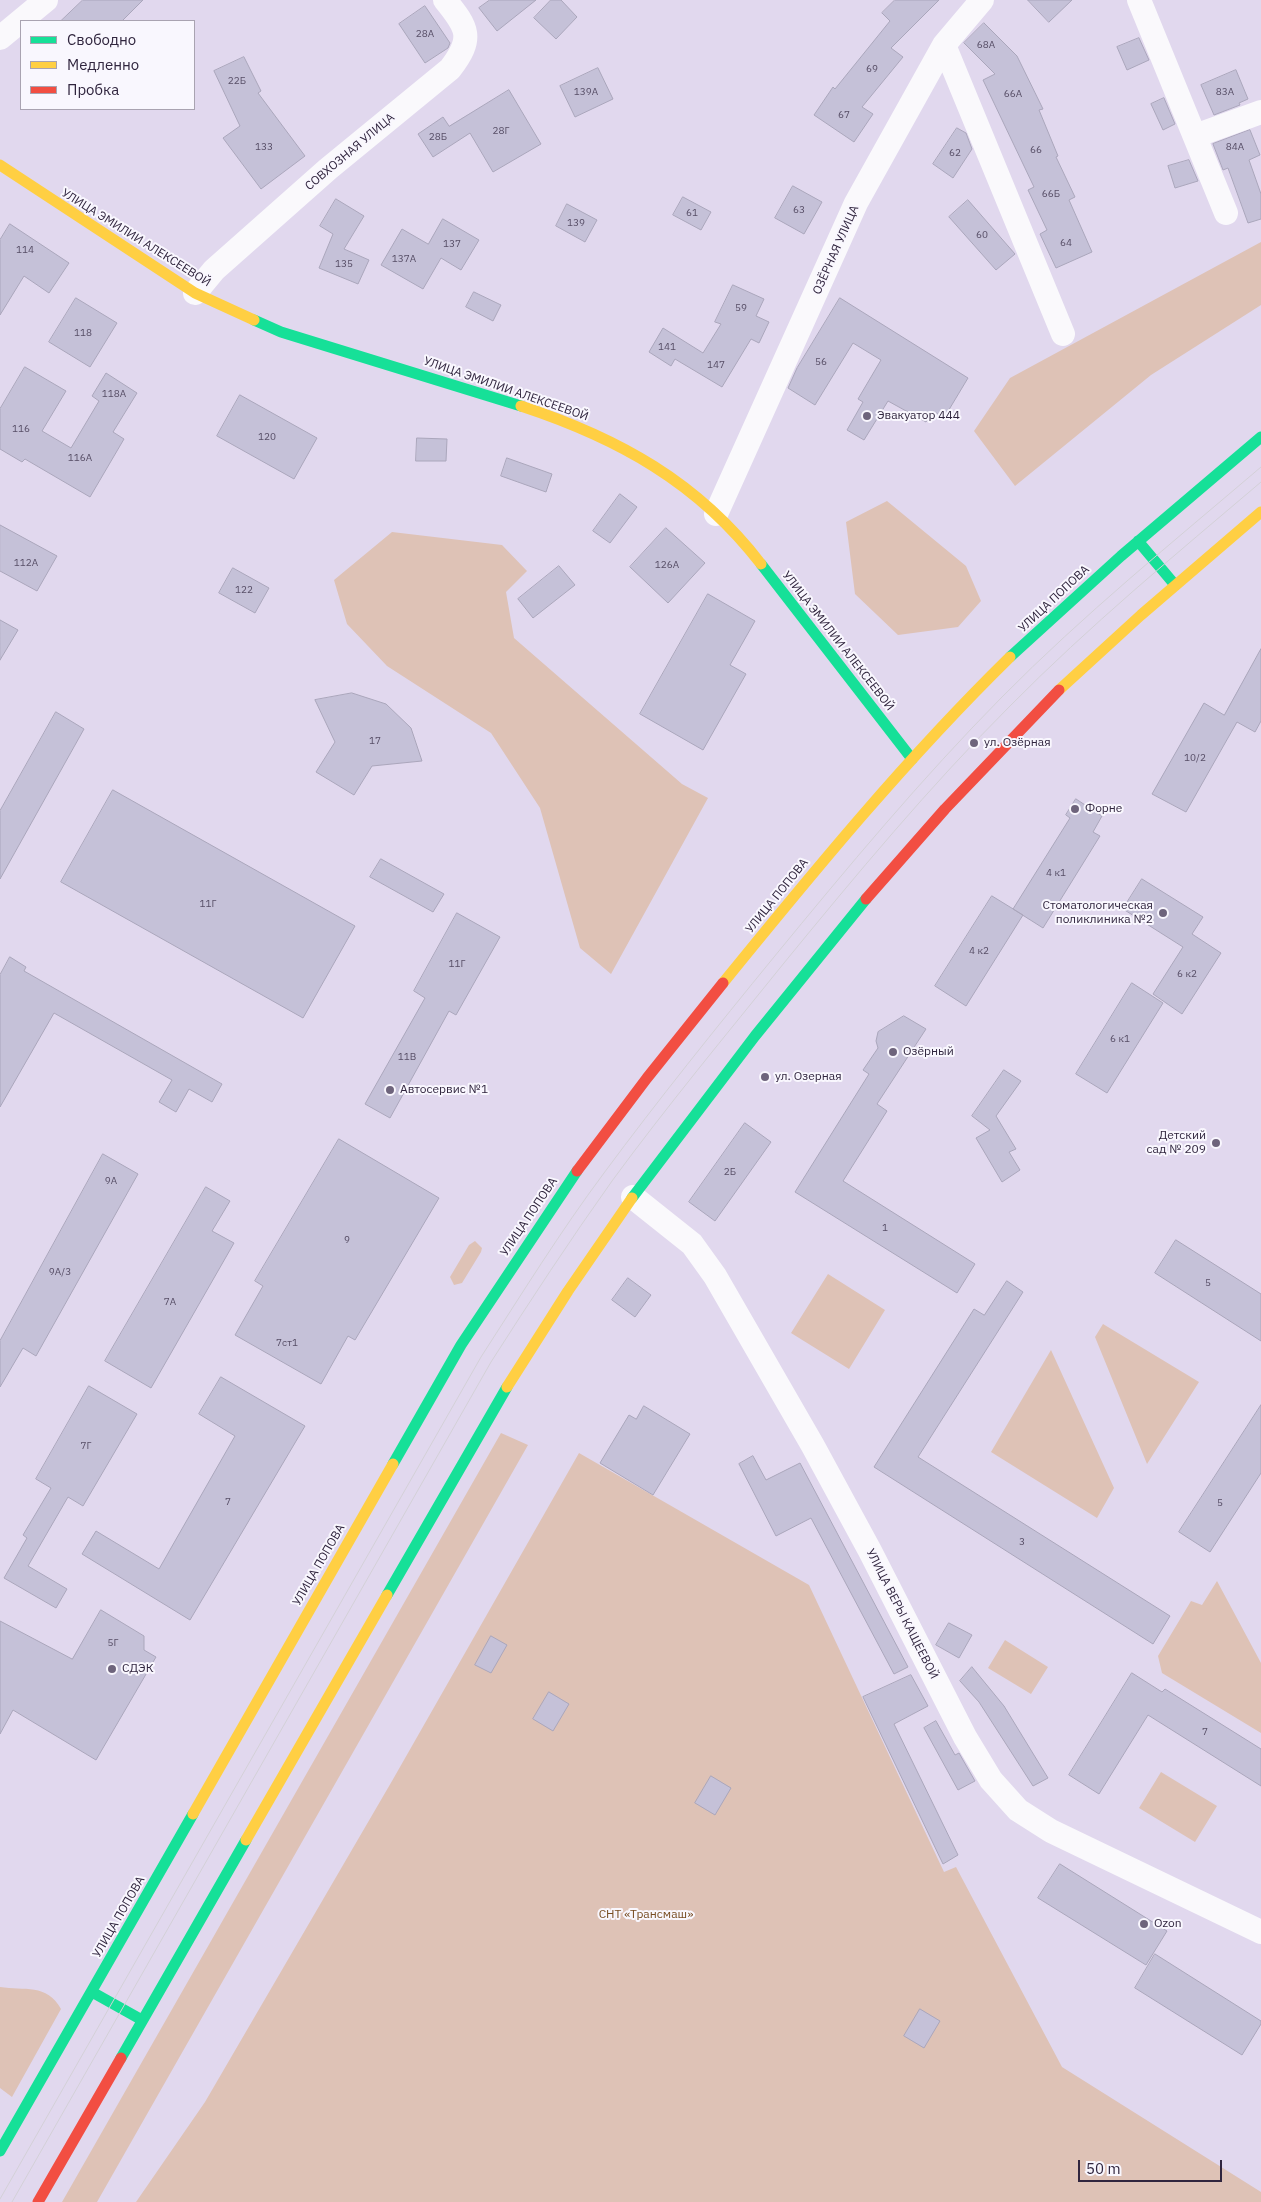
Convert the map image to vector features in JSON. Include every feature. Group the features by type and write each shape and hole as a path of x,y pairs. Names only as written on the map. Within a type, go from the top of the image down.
{"main road":[{"name":"УЛИЦА ЭМИЛИИ АЛЕКСЕЕВОЙ","path":"0,165 195,293 281,332 454,384 542,413 595,434 643,458 676,480 716,514 754,555 912,759"},
{"name":"УЛИЦА ПОПОВА","path":"0,2151 461,1345 517,1257 585,1160 690,1024 829,854 912,759 987,680 1068,603 1261,437"},
{"path":"38,2202 505,1390 558,1306 633,1197 766,1021 880,881 954,799 1027,721 1105,647 1261,512"},
{"path":"1138,541 1175,585"},
{"path":"92,1992 142,2020"}],"street":[{"path":"22,20 46,0"},
{"name":"СОВХОЗНАЯ УЛИЦА","path":"195,293 214,270 307,188 450,69 463,52 467,36 457,15 445,0"},
{"name":"ОЗЁРНАЯ УЛИЦА","path":"716,514 856,203 944,45 982,0"},
{"path":"1139,0 1226,213"},
{"path":"0,38 20,21"},
{"path":"944,45 1063,334"},
{"path":"1195,136 1261,112"},
{"name":"УЛИЦА ВЕРЫ КАЩЕЕВОЙ","path":"633,1197 692,1244 715,1276 813,1446 965,1736 991,1780 1018,1810 1051,1831 1256,1923"}],"green space":[{"path":"1261,242 1261,305 1151,375 1015,486 974,431 1010,378"},
{"path":"887,501 966,566 981,601 958,627 898,635 855,594 846,522"},
{"path":"392,532 502,545 527,571 506,592 514,638 682,784 708,798 611,974 580,948 540,808 491,733 387,666 347,624 334,580"},
{"path":"475,1241 482,1248 481,1252 462,1283 454,1285 450,1277 469,1245"},
{"path":"828,1274 885,1310 849,1369 791,1333"},
{"path":"1103,1324 1199,1382 1147,1464 1095,1337"},
{"path":"1051,1350 1114,1488 1097,1518 991,1452"},
{"path":"501,1433 528,1445 97,2202 62,2202"},
{"name":"СНТ «Трансмаш»","path":"579,1453 809,1585 944,1872 956,1867 1062,2067 1261,2192 1261,2202 136,2202 205,2102 392,1781"},
{"path":"1217,1581 1261,1663 1261,1733 1162,1673 1158,1656 1191,1601 1202,1605"},
{"path":"1005,1640 1048,1667 1031,1694 988,1668"},
{"path":"1161,1772 1217,1806 1195,1842 1139,1808"},
{"path":"0,1987 42,1992 49,1995 61,2009 12,2097 0,2088"}],"building":[{"path":"83,0 143,0 123,20 62,20"},
{"path":"490,0 536,0 497,31 479,8"},
{"path":"551,0 561,0 577,17 556,39 534,18"},
{"path":"895,0 939,0 891,48 903,57 862,107 873,114 854,142 814,115 833,87 835,89 890,21 882,13"},
{"path":"1028,0 1072,0 1049,22"},
{"path":"425,6 450,43 448,48 425,63 399,24"},
{"path":"984,23 1017,56 1043,109 1039,110 1058,156 1056,157 1075,197 1069,200 1092,252 1056,268 1040,234 1047,230 1028,190 1034,187 983,80 995,74 964,43"},
{"path":"1139,38 1149,60 1127,70 1117,47"},
{"path":"244,57 261,91 258,93 305,156 261,189 223,138 240,126 214,71"},
{"path":"598,68 613,99 575,117 560,86"},
{"path":"1236,70 1248,99 1239,103 1240,105 1214,115 1201,85"},
{"path":"509,90 541,144 493,172 470,133 433,157 418,134 443,117 449,126"},
{"path":"1164,98 1175,124 1163,130 1151,104"},
{"path":"957,128 966,133 972,149 953,178 933,164"},
{"path":"1250,130 1260,155 1249,160 1261,194 1261,219 1248,223 1228,168 1223,170 1213,144"},
{"path":"1189,160 1198,181 1175,188 1168,166"},
{"path":"793,186 822,202 804,234 775,218"},
{"path":"683,197 711,212 701,230 673,215"},
{"path":"336,199 364,216 344,249 369,260 358,284 319,268 333,234 320,226"},
{"path":"968,200 1015,254 996,270 949,217"},
{"path":"567,204 597,220 585,242 556,226"},
{"path":"443,219 479,240 461,270 441,258 423,289 381,265 402,229 428,244"},
{"path":"10,224 69,263 49,293 24,276 0,315 0,240"},
{"path":"733,285 764,299 756,316 769,322 759,343 751,339 722,387 675,359 671,366 649,352 663,328 703,353 721,324 715,322"},
{"path":"474,292 501,305 493,321 466,307"},
{"path":"76,298 117,323 90,367 49,342"},
{"path":"840,298 968,378 944,418 933,411 926,422 888,401 864,440 847,430 863,402 858,399 881,360 853,343 815,405 788,388 797,368"},
{"path":"25,367 66,391 42,431 71,448 99,401 92,396 106,373 137,393 113,432 124,439 90,497 25,459 22,462 0,449 0,409"},
{"path":"240,395 317,438 294,479 217,436"},
{"path":"417,438 447,439 446,461 416,461"},
{"path":"507,458 552,474 546,492 501,476"},
{"path":"620,494 637,507 610,543 593,531"},
{"path":"0,525 57,556 37,591 0,571"},
{"path":"666,528 705,563 668,603 630,567"},
{"path":"559,566 575,585 533,618 518,599"},
{"path":"233,568 269,588 255,613 219,593"},
{"path":"708,594 755,621 730,665 746,674 703,750 640,714"},
{"path":"0,620 18,630 0,660"},
{"path":"1261,649 1261,721 1255,732 1237,722 1186,812 1152,794 1204,703 1224,715"},
{"path":"352,693 386,704 411,728 422,761 372,766 354,795 316,772 335,742 315,700"},
{"path":"56,712 84,729 0,879 0,811"},
{"path":"113,790 355,926 303,1018 61,882"},
{"path":"1076,799 1102,816 1093,832 1100,836 1043,928 1013,909 1070,818 1066,815"},
{"path":"381,859 444,894 433,912 370,877"},
{"path":"1142,879 1203,917 1192,934 1221,953 1182,1014 1153,994 1183,947 1123,909"},
{"path":"992,896 1023,915 966,1006 935,986"},
{"path":"457,913 500,937 456,1015 449,1011 390,1118 365,1104 425,998 414,991"},
{"path":"10,957 26,967 24,971 222,1084 212,1102 189,1089 176,1112 159,1102 172,1080 54,1013 0,1107 0,975"},
{"path":"1132,983 1163,1003 1107,1093 1076,1074"},
{"path":"904,1016 926,1029 877,1104 887,1111 843,1181 975,1264 957,1293 795,1192 869,1074 863,1070 878,1048 876,1041 878,1032"},
{"path":"1004,1070 1021,1081 996,1116 1016,1149 1009,1152 1020,1170 1002,1182 976,1138 990,1130 972,1116"},
{"path":"745,1123 771,1142 715,1221 689,1202"},
{"path":"339,1139 439,1198 355,1340 348,1336 321,1384 235,1335 263,1286 255,1281"},
{"path":"103,1154 138,1174 36,1356 23,1348 0,1387 0,1341"},
{"path":"206,1187 230,1201 212,1231 234,1243 151,1388 105,1361"},
{"path":"1176,1240 1261,1294 1261,1341 1155,1273"},
{"path":"628,1278 651,1295 635,1317 612,1300"},
{"path":"1007,1281 1023,1292 918,1457 1170,1616 1153,1644 874,1467 974,1309 984,1315"},
{"path":"221,1377 305,1426 190,1620 82,1554 96,1531 159,1569 235,1436 199,1414"},
{"path":"89,1386 137,1414 83,1506 68,1497 28,1566 67,1589 56,1608 4,1578 27,1538 23,1535 51,1488 36,1479"},
{"path":"1261,1405 1261,1473 1210,1552 1179,1532"},
{"path":"644,1406 690,1434 653,1495 600,1463 629,1415 636,1419"},
{"path":"753,1456 766,1480 800,1463 908,1667 894,1674 811,1518 776,1536 739,1464"},
{"path":"101,1610 144,1636 144,1650 156,1657 96,1760 13,1710 0,1734 0,1621 72,1659"},
{"path":"949,1623 972,1635 959,1658 936,1645"},
{"path":"491,1636 507,1645 491,1673 475,1665"},
{"path":"972,1667 1004,1706 1048,1778 1033,1786 979,1702 960,1681"},
{"path":"1132,1673 1162,1692 1165,1689 1261,1749 1261,1786 1148,1715 1099,1794 1069,1775"},
{"path":"911,1675 928,1706 894,1724 958,1855 943,1864 863,1697"},
{"path":"549,1692 569,1704 553,1731 533,1719"},
{"path":"936,1721 955,1755 959,1753 975,1781 958,1790 924,1728"},
{"path":"711,1776 731,1788 715,1815 695,1803"},
{"path":"1060,1864 1167,1931 1146,1965 1038,1898"},
{"path":"1155,1954 1261,2021 1242,2055 1135,1988"},
{"path":"920,2009 940,2021 924,2048 904,2036"}],"tram line":[{"path":"0,2199 481,1357 588,1195 666,1091 752,984 857,857 942,760 1002,697 1064,637 1261,467"},
{"path":"12,2202 491,1362 550,1271 612,1181 675,1098 784,963 866,864 951,768 1010,706 1070,648 1133,591 1261,482"}],"traffic: fast":[{"path":"254,320 281,332 521,406"},
{"path":"1010,657 1121,556 1261,437"},
{"path":"1138,541 1175,585"},
{"path":"761,564 912,759"},
{"path":"632,1198 755,1036 866,899"},
{"path":"393,1464 461,1345 577,1171"},
{"path":"387,1595 507,1387"},
{"path":"0,2151 193,1814"},
{"path":"121,2058 246,1840"},
{"path":"92,1992 142,2020"}],"traffic: slow":[{"path":"0,165 195,293 254,320"},
{"path":"521,406 591,433 623,448 654,466 711,509 737,535 761,564"},
{"path":"1059,690 1141,615 1261,512"},
{"path":"723,983 897,775 1010,657"},
{"path":"507,1387 568,1291 632,1198"},
{"path":"193,1814 393,1464"},
{"path":"246,1840 387,1595"}],"traffic: jam":[{"path":"866,899 945,809 1059,690"},
{"path":"577,1171 647,1078 723,983"},
{"path":"38,2202 121,2058"}],"place":[{"name":"Эвакуатор 444","path":"867,416"},
{"name":"ул. Озёрная","path":"974,743"},
{"name":"Форне","path":"1075,809"},
{"name":"Стоматологическая поликлиника №2","path":"1163,913"},
{"name":"Озёрный","path":"893,1052"},
{"name":"ул. Озерная","path":"765,1077"},
{"name":"Автосервис №1","path":"390,1090"},
{"name":"Детский сад № 209","path":"1216,1143"},
{"name":"СДЭК","path":"112,1669"},
{"name":"Ozon","path":"1144,1924"}]}
